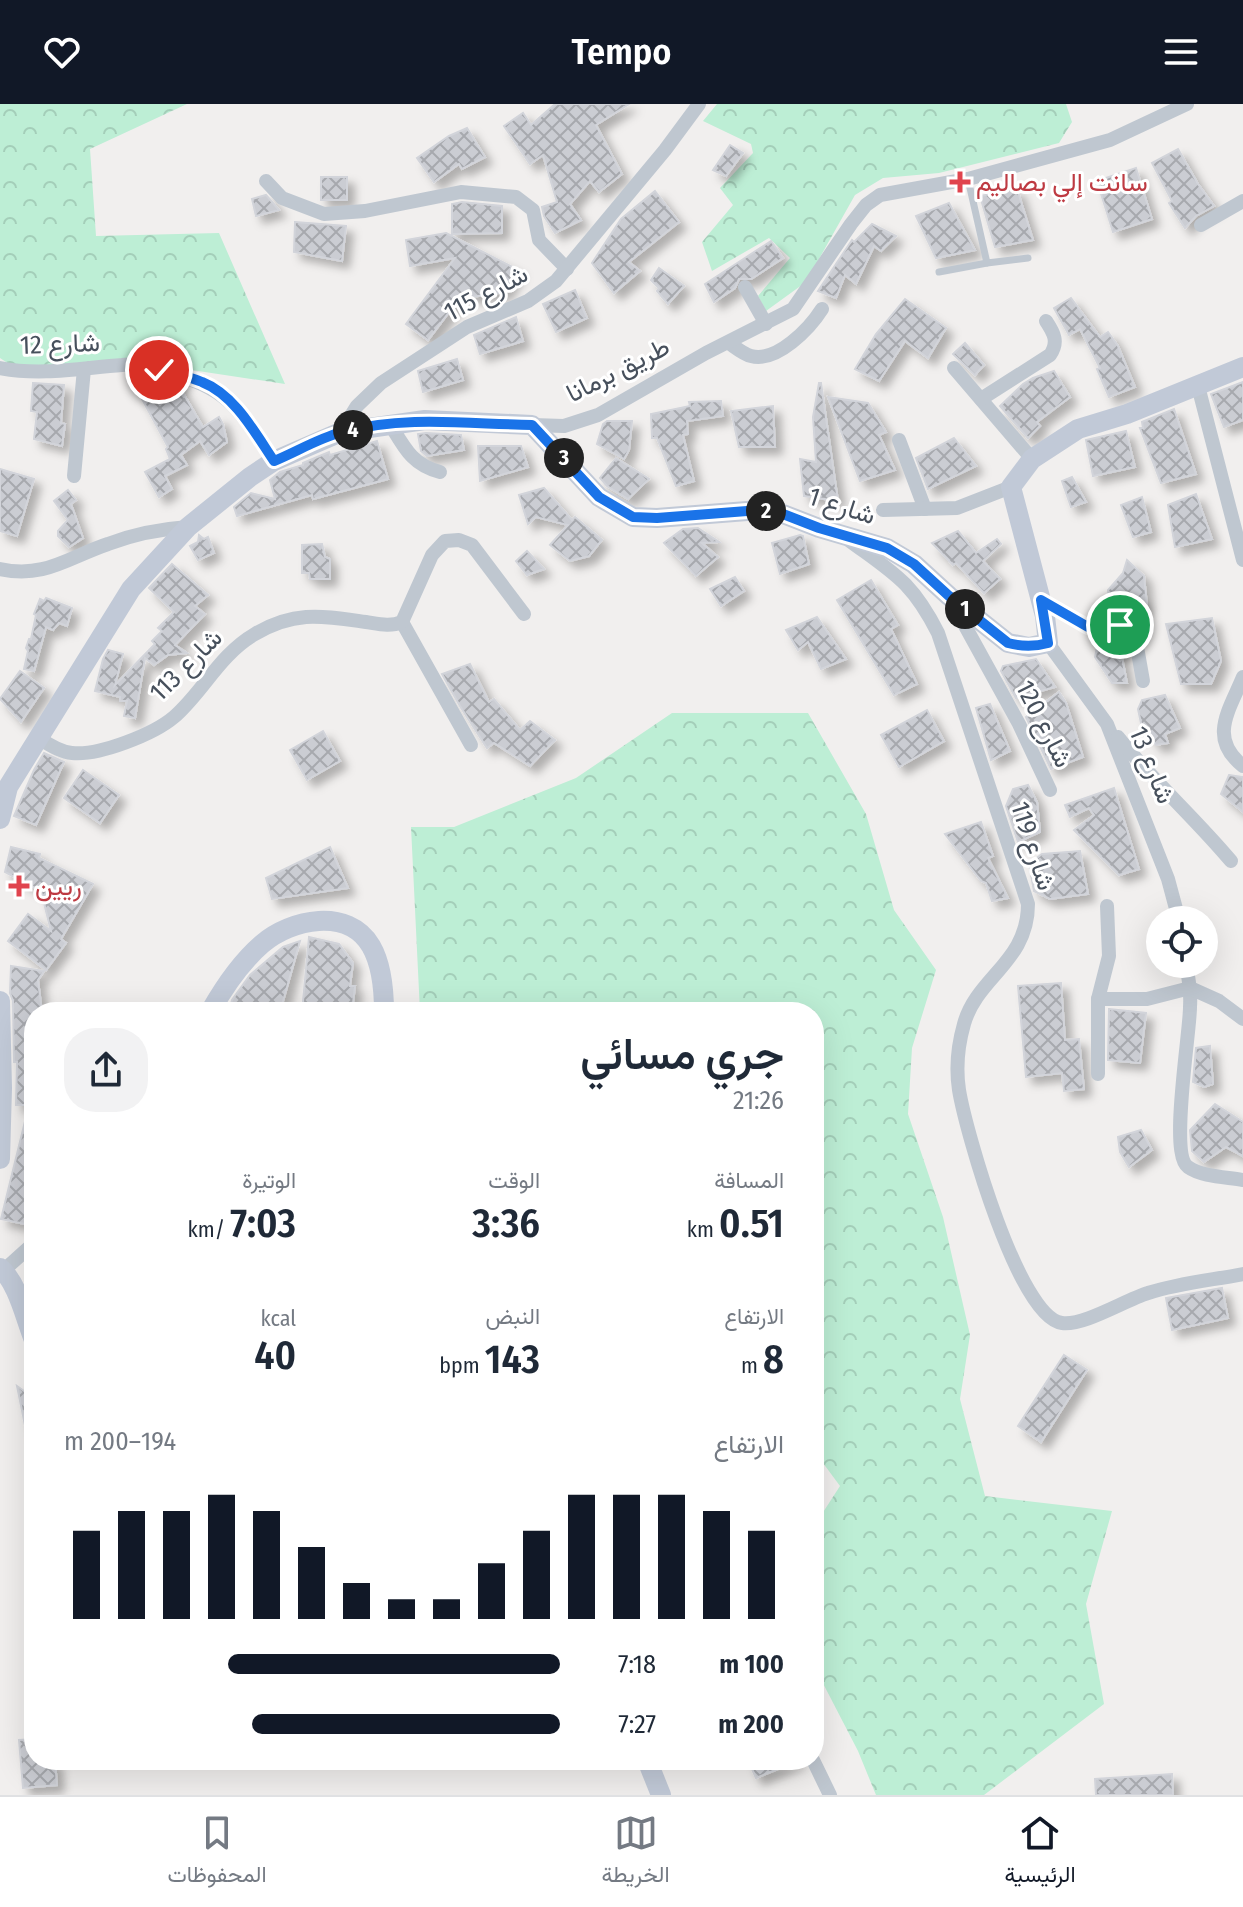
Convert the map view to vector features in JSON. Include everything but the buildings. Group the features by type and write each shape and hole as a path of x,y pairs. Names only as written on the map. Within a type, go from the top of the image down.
{"street":[{"name":"شارع 115","path":"341,432 357,406 381,383 467,327 542,293 567,269 699,104"},
{"name":"طريق برمانا","path":"39,738 131,589 188,527 274,461 341,432 390,424 425,420 564,426 598,415 793,309 866,205 880,195 968,179 1110,140 1187,104"},
{"path":"266,181 282,198 324,214 365,211 461,192 516,197 533,210 539,240 567,269"},
{"path":"1201,225 1243,201"},
{"path":"745,287 766,324"},
{"path":"729,343 751,356 770,354 810,328 822,309"},
{"path":"981,399 1050,355 1056,339 1046,321"},
{"name":"شارع 12","path":"0,368 33,372 125,364 201,381 227,399 243,416 274,461"},
{"path":"883,510 957,508 1011,487 1032,459 1078,429 1127,414 1243,367"},
{"path":"954,368 1032,459"},
{"path":"74,476 84,369"},
{"path":"1198,386 1243,560"},
{"path":"390,424 414,461 440,472"},
{"name":"شارع 1","path":"532,425 599,497 633,517 760,510 783,514 887,548 914,564 1008,643 1029,647 1048,643"},
{"path":"899,440 925,509"},
{"path":"1011,487 1041,600 1048,643"},
{"path":"0,569 25,573 39,571 133,535 188,527"},
{"name":"شارع 119","path":"840,534 887,566 907,585 922,602 938,633 1028,904 1028,921 1021,943 973,1005 965,1021 958,1064 958,1088 972,1143 1016,1272 1047,1318 1062,1323 1071,1323 1148,1293 1243,1274"},
{"path":"471,745 402,622 432,555 439,545 452,539 472,545 524,614"},
{"name":"شارع 120","path":"949,596 1019,724 1050,790"},
{"path":"1041,600 1088,627 1124,627 1137,647 1143,681"},
{"name":"شارع 113","path":"39,738 55,748 72,753 125,742 174,717 238,645 289,618 308,615 388,625 402,622"},
{"name":"شارع 13","path":"1048,643 1107,724 1168,879 1175,906"},
{"path":"1243,677 1222,736 1227,751 1243,766"},
{"path":"1107,724 1146,771 1231,861"},
{"path":"0,819 4,791 39,738"},
{"path":"1098,1074 1098,999 1109,956 1107,906"},
{"path":"215,1002 226,982 263,943 287,928 331,920 348,925 370,944 381,973 383,1002"},
{"path":"1188,978 1188,1044 1180,1128 1182,1159 1188,1167 1243,1180"},
{"path":"1098,999 1147,999 1190,988 1219,1001 1243,1019"},
{"path":"0,1001 0,1159"},
{"path":"24,1251 2,1269 24,1318"},
{"path":"651,1770 661,1795"},
{"path":"818,1770 830,1795"}],"lane":[{"path":"968,179 987,263"},
{"path":"939,272 1028,258"}],"green space":[{"path":"0,104 187,104 90,149 96,236 219,233 285,384 132,361 15,368 0,358"},
{"path":"717,104 1066,104 1072,122 1059,143 939,173 883,178 855,195 806,282 766,311 758,296 790,258 769,238 712,271 702,242 733,205 720,188 753,153 751,144 703,121"},
{"path":"672,713 808,713 866,814 894,910 936,970 912,1048 908,1114 943,1217 970,1335 960,1399 985,1496 1112,1511 1086,1604 1104,1704 984,1795 876,1795 858,1751 824,1685 824,1511 840,1486 824,1464 824,1002 420,1002 411,827 454,827 576,778"}],"place":[{"name":"سانت إلي بصاليم","path":"960,182"},
{"name":"ريين","path":"19,886"}],"route":[{"path":"159,370 201,381 214,388 243,416 274,461 341,432 390,424 466,420 532,425 599,497 633,517 695,516 760,510 783,514 887,548 914,564 1008,643 1019,646 1048,643 1041,600 1088,627 1120,625"}]}
